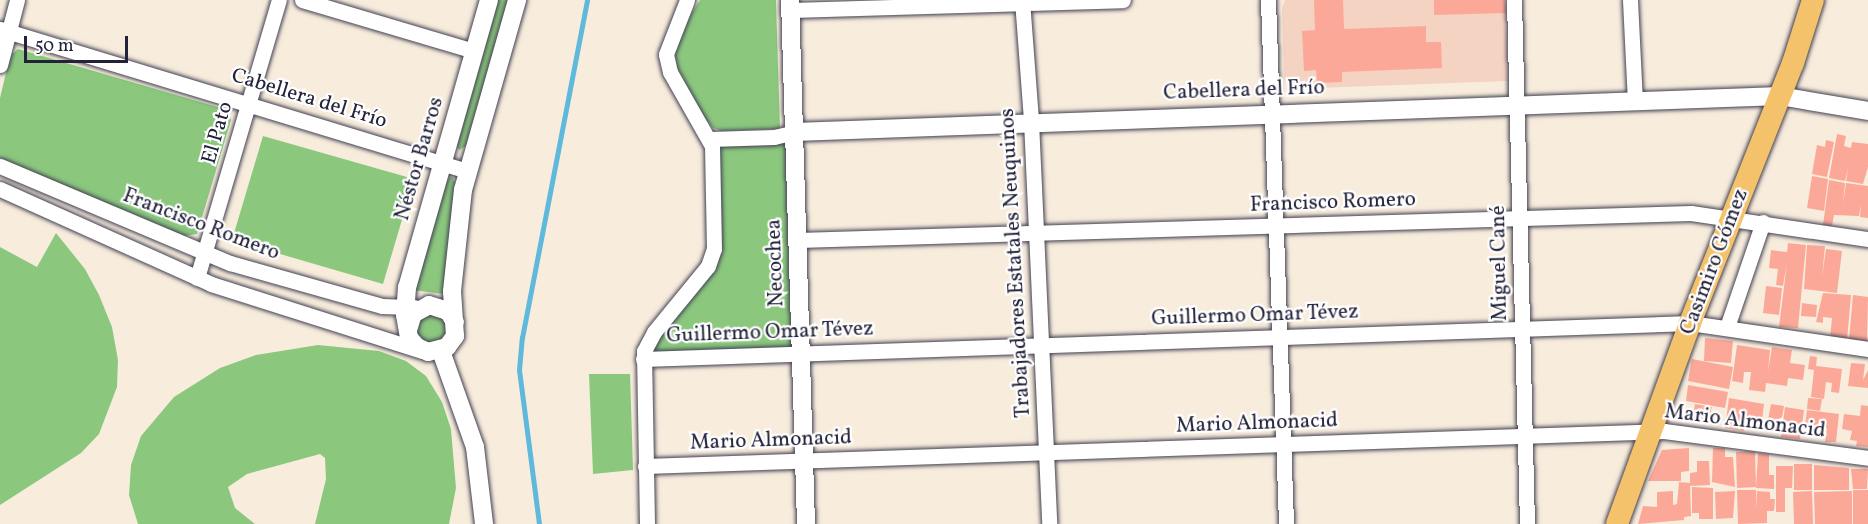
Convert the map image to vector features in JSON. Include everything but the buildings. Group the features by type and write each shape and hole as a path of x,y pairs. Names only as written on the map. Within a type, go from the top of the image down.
{"main road":[{"name":"Casimiro Gómez","path":"1617,524 1690,323 1780,96 1813,0"}],"street":[{"path":"0,64 4,30 17,0"},
{"name":"El Pato","path":"197,278 279,0"},
{"path":"302,0 474,51"},
{"name":"Néstor Barros","path":"422,351 412,343 408,332 404,308 407,287 489,0"},
{"path":"0,189 197,278 422,351 441,351 452,342 455,322 453,276 467,171 517,0"},
{"path":"647,524 642,359 654,332 711,260 710,139 666,60 669,38 687,0"},
{"path":"790,5 1123,0"},
{"path":"1268,0 1286,524"},
{"name":"Miguel Cané","path":"1514,0 1527,524"},
{"path":"1630,0 1635,101"},
{"name":"Trabajadores Estatales Neuquinos","path":"1022,2 1031,121 1048,524"},
{"name":"Necochea","path":"790,5 806,524"},
{"name":"Cabellera del Frío","path":"4,30 467,171"},
{"name":"Cabellera del Frío","path":"710,139 774,137 795,132 1031,121 1780,96 1868,111"},
{"name":"Francisco Romero","path":"0,166 204,254 376,305 404,308 429,305"},
{"name":"Francisco Romero","path":"798,240 1691,213 1731,217 1868,239"},
{"path":"1726,327 1763,222"},
{"path":"408,332 413,314 429,305 448,311 455,322"},
{"name":"Guillermo Omar Tévez","path":"642,359 1690,323 1868,349"},
{"path":"441,351 476,447 484,524"},
{"name":"Mario Almonacid","path":"645,466 1650,432 1700,434 1868,458"}],"shaded area":[{"path":"1285,0 1505,0 1508,81 1292,89 1284,79 1282,8"}],"green space":[{"path":"498,0 508,0 466,146 459,150 456,145"},
{"path":"700,0 776,0 780,129 722,131 713,128 702,114 677,67 675,50 679,33"},
{"path":"18,49 228,110 231,120 197,234 184,236 0,158 0,98 10,56"},
{"path":"263,136 414,179 383,284 232,240"},
{"path":"787,143 792,349 657,353 651,344 719,259 716,145"},
{"path":"452,177 455,182 443,294 413,290 446,179"},
{"path":"56,233 85,269 112,327 118,360 117,387 99,434 81,453 0,505 0,247 37,267"},
{"path":"426,312 446,320 447,336 434,346 419,340 415,324"},
{"path":"318,345 379,351 406,361 426,376 442,402 451,429 456,488 449,524 315,524 326,479 325,458 320,454 247,474 228,487 235,508 255,524 138,524 129,495 131,465 141,436 174,397 220,368 256,355"},
{"path":"589,374 630,374 633,470 593,474"}],"waterway":[{"path":"539,524 519,370 522,338 587,0"}]}
